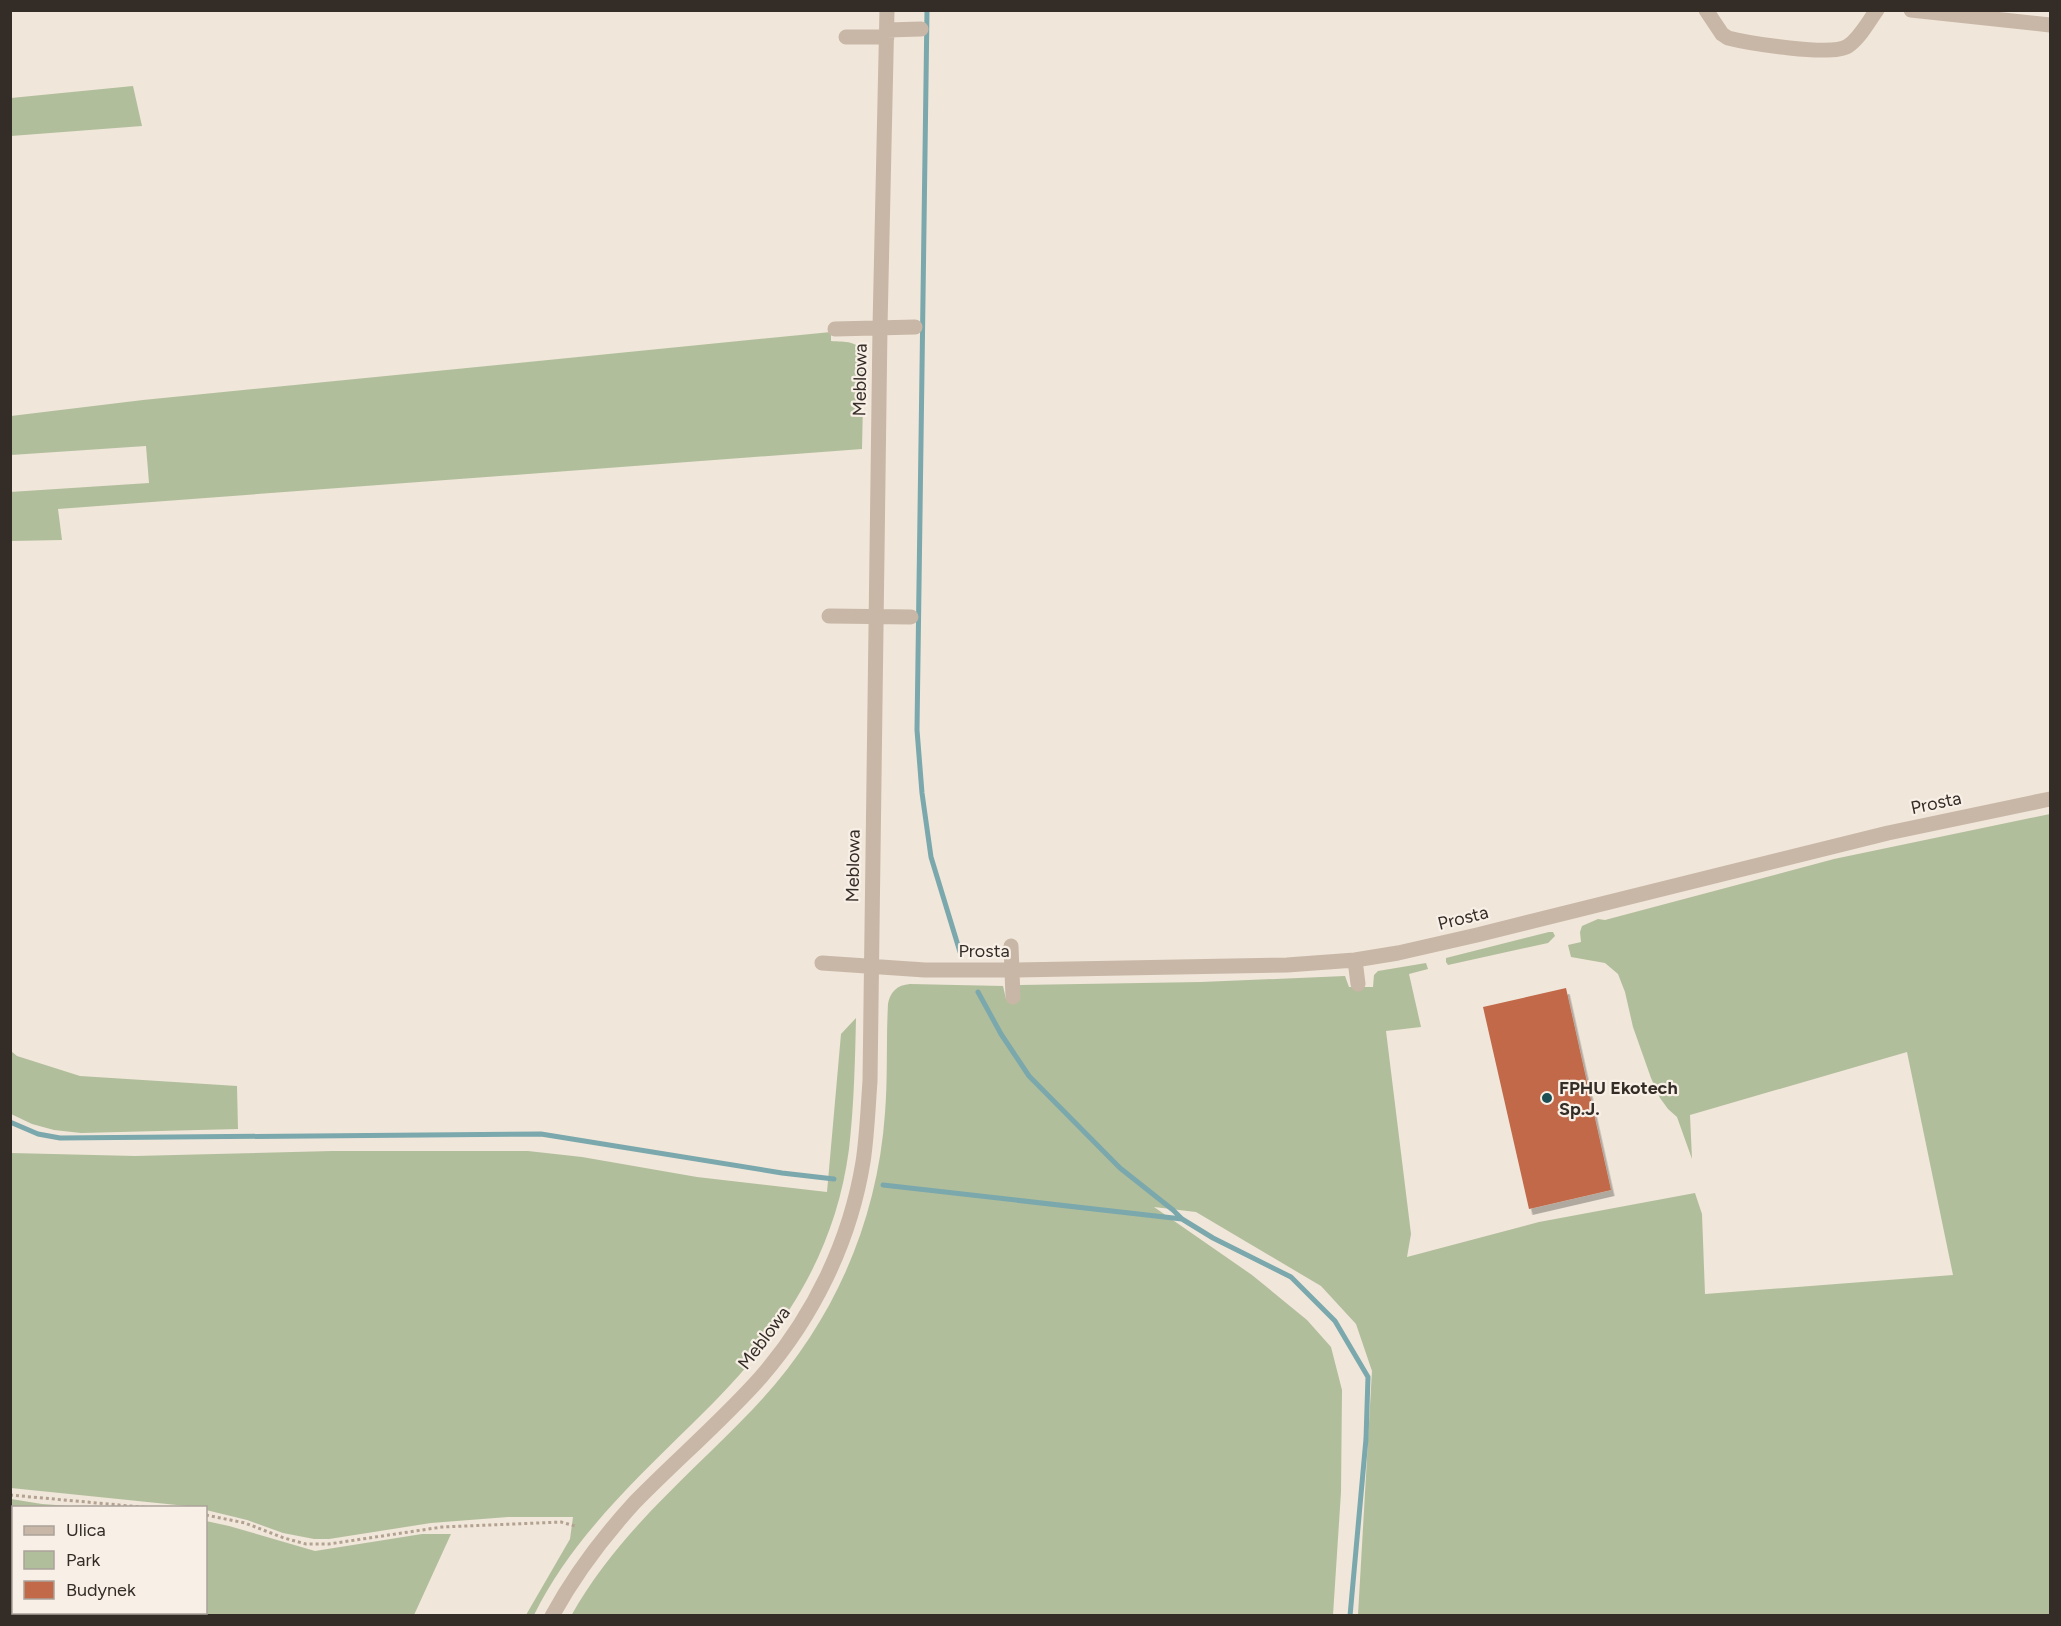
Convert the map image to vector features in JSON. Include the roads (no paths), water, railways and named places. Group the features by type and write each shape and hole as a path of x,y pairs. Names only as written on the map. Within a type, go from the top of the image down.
{"street":[{"name":"Meblowa","path":"552,1616 578,1572 604,1538 634,1504 761,1377 800,1325 829,1274 849,1220 863,1163 870,1081 880,327 887,10"},
{"path":"1707,10 1722,34 1728,38 1832,51 1840,50 1852,43 1877,10"},
{"path":"1911,10 2050,25"},
{"path":"846,37 887,34 921,28"},
{"path":"834,329 915,327"},
{"path":"829,616 911,617"},
{"name":"Prosta","path":"822,963 871,968 1011,970 1287,965 1355,960 1477,935 1877,835 2050,800"},
{"path":"1011,946 1013,997"},
{"path":"1355,960 1358,984"}],"waterway":[{"path":"927,10 917,730 922,793 931,857 960,952"},
{"path":"978,992 1001,1034 1029,1076 1120,1168 1182,1219 1213,1238 1291,1277 1335,1321 1368,1377 1366,1439 1350,1616"},
{"path":"10,1122 38,1134 60,1138 541,1134 782,1173 834,1179"},
{"path":"883,1185 1182,1219"}],"place":[{"name":"FPHU Ekotech Sp.J.","path":"1547,1098"}]}
